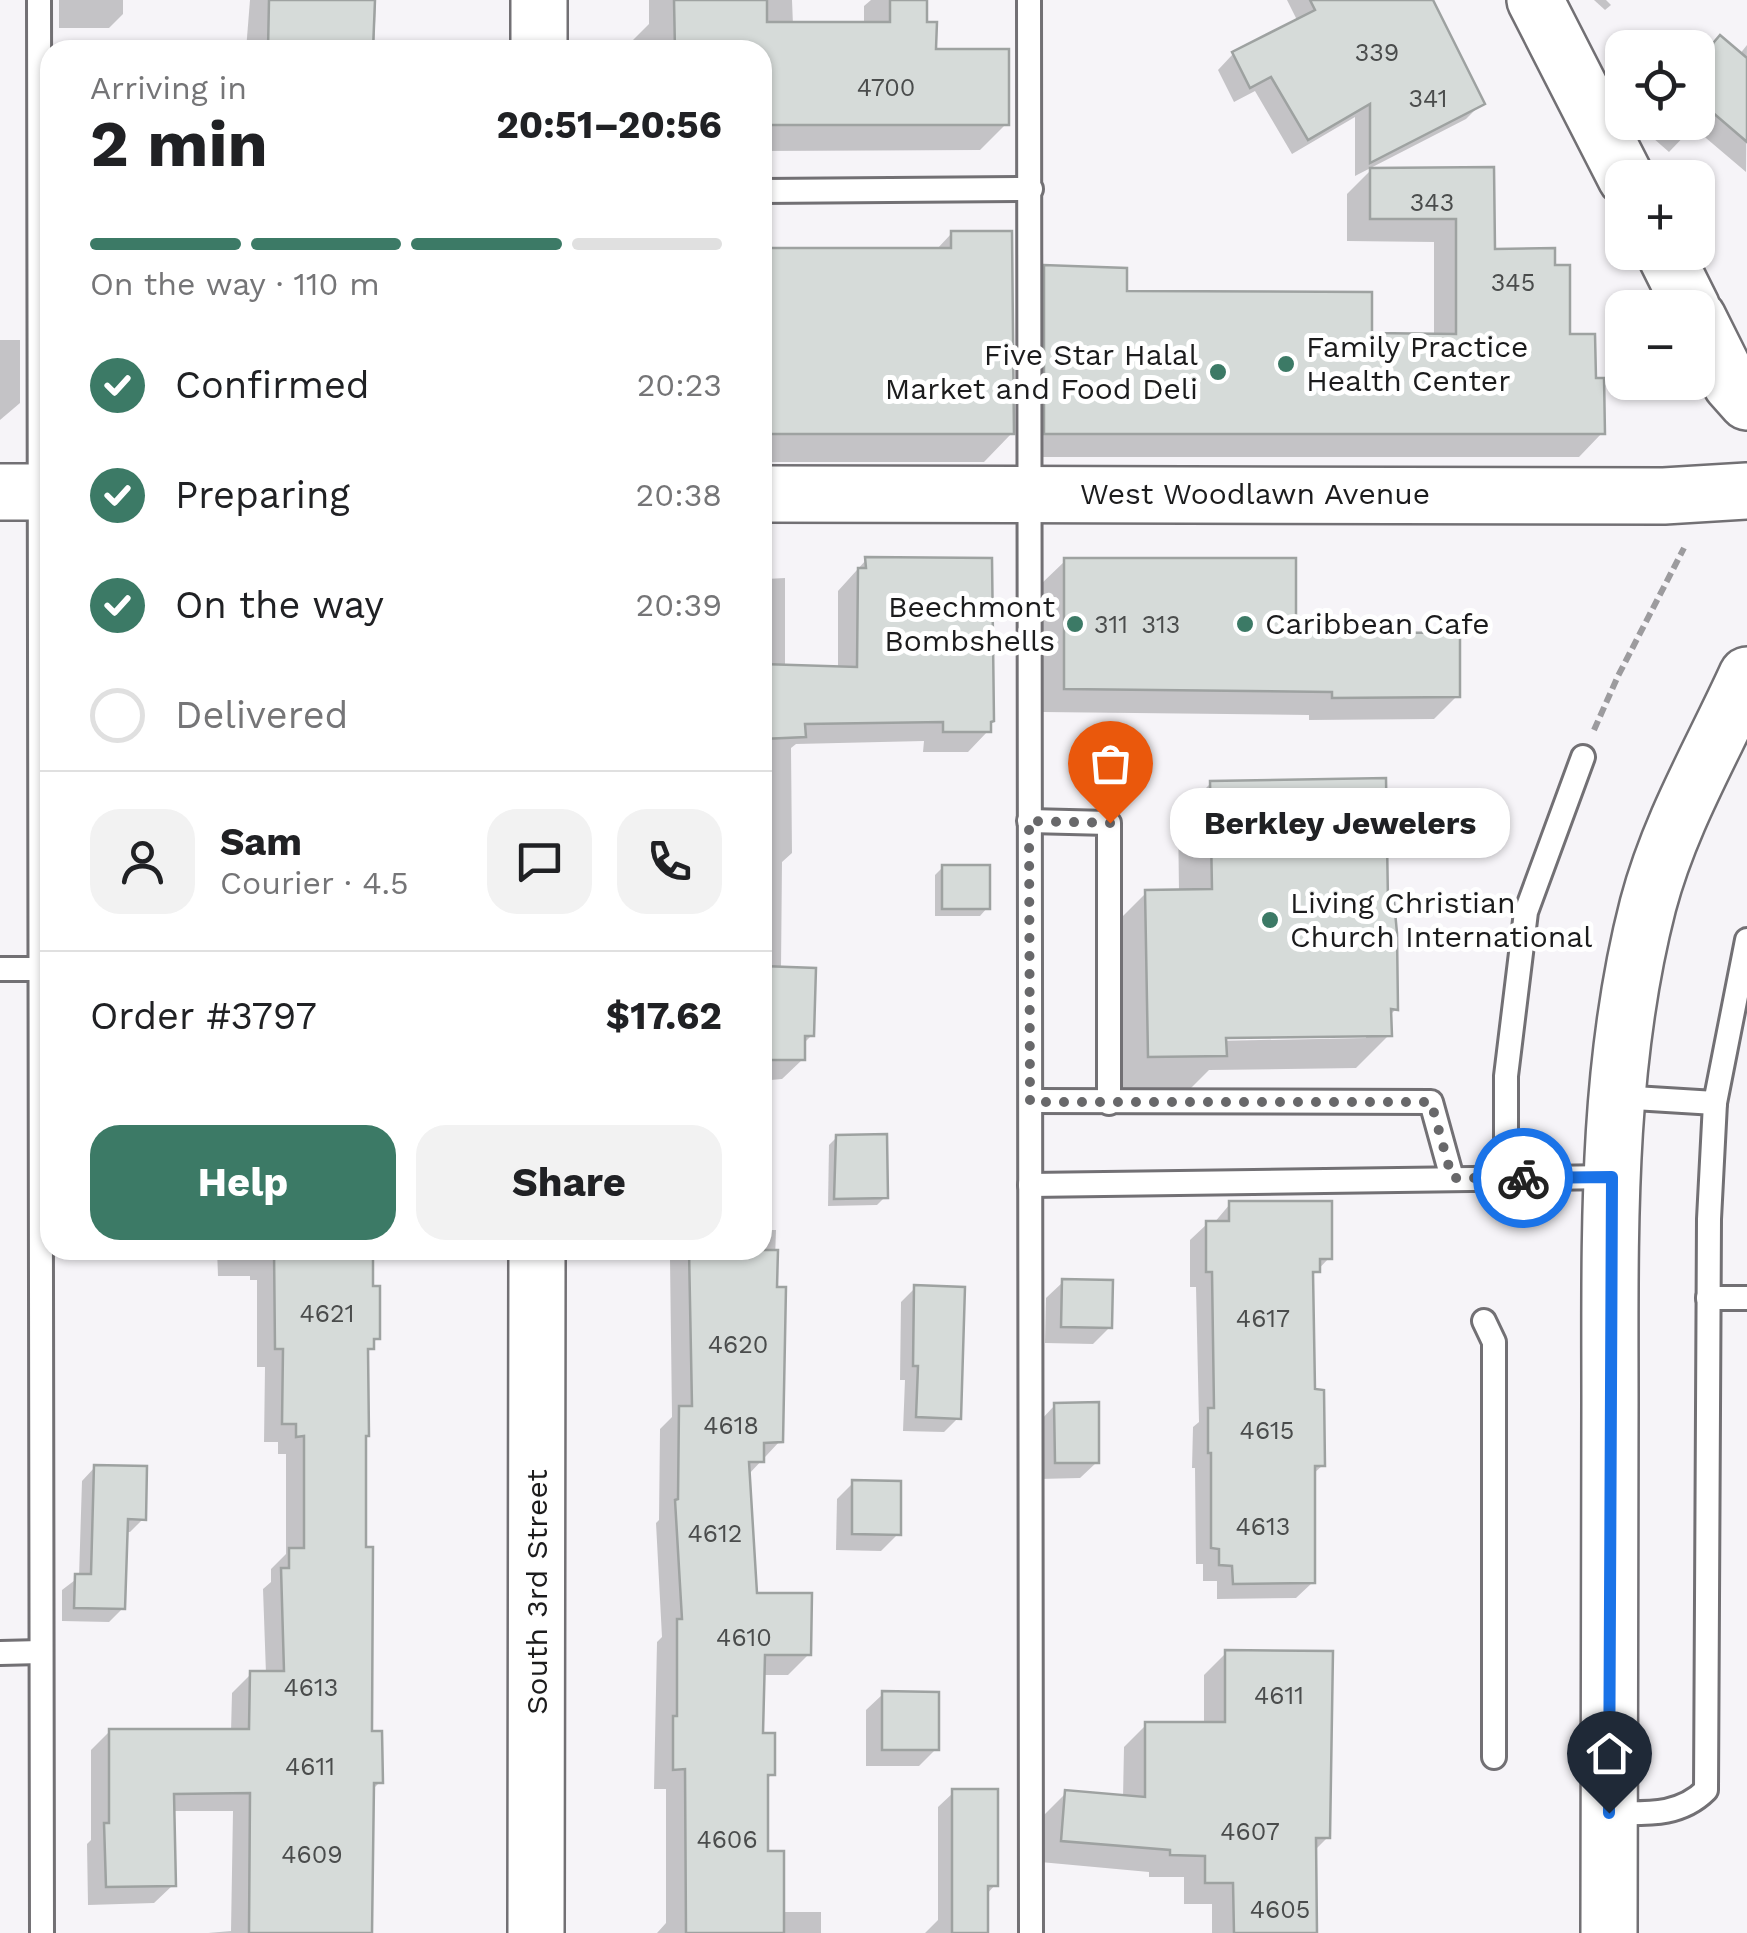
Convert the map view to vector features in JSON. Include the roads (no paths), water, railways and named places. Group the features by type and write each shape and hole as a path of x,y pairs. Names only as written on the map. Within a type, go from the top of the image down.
{"main road":[{"path":"538,40 539,0"},
{"path":"1536,0 1617,160"},
{"path":"1715,352 1731,384 1747,402"},
{"name":"West Woodlawn Avenue","path":"772,494 1664,496 1747,491"},
{"path":"1608,1933 1614,1097 1622,1026 1648,904 1677,815 1747,675"},
{"name":"South 3rd Street","path":"536,1933 537,1260"}],"lane":[{"path":"0,969 40,970 30,492 39,0"},
{"path":"1029,0 1031,1933"},
{"path":"772,191 1031,190"},
{"path":"1506,1178 1506,1076 1526,912 1583,757"},
{"path":"1029,821 1110,823 1109,1103"},
{"path":"1609,1813 1658,1813 1691,1805 1706,1790 1708,1298 1715,1102 1747,940"},
{"path":"1614,1097 1715,1102"},
{"path":"1030,1102 1431,1102 1452,1178"},
{"path":"1030,1185 1612,1177"},
{"path":"40,1260 42,1933"},
{"path":"1708,1298 1747,1298"},
{"path":"1484,1321 1494,1342 1494,1757"},
{"path":"0,1653 41,1652"}],"place":[{"name":"Family Practice Health Center","path":"1286,364"},
{"name":"Five Star Halal Market and Food Deli","path":"1218,372"},
{"name":"Beechmont Bombshells","path":"1075,624"},
{"name":"Caribbean Cafe","path":"1245,624"},
{"name":"Berkley Jewelers","path":"1110,823"},
{"name":"Living Christian Church International","path":"1270,920"}]}
